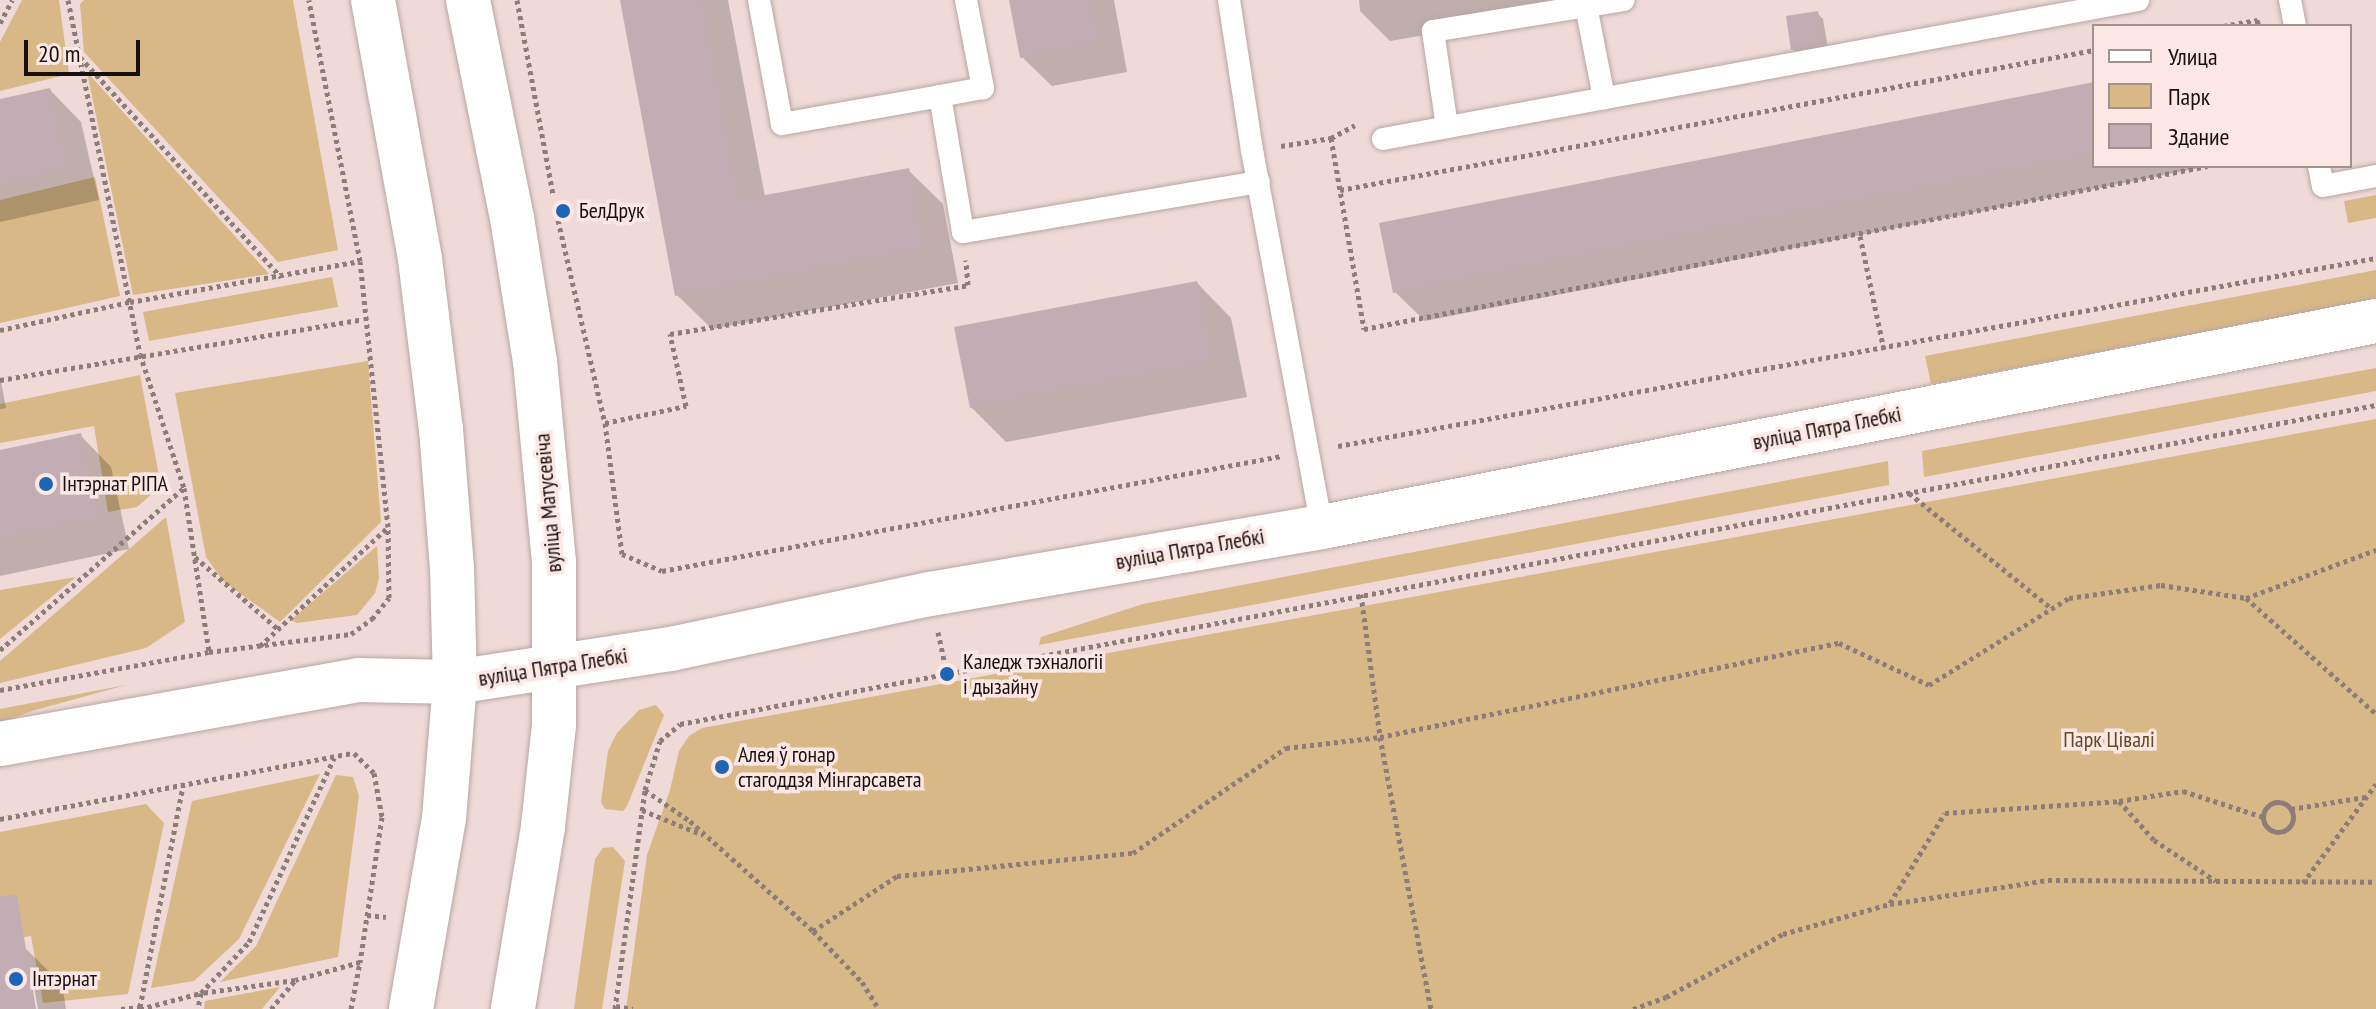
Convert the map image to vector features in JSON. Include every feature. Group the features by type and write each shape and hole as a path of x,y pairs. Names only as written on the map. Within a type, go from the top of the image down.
{"main road":[{"path":"373,0 420,259 440,414 452,568 455,682 444,818 411,1009"},
{"name":"вуліца Матусевіча","path":"468,0 512,218 535,361 554,562 554,725 543,827 513,1009"},
{"name":"вуліца Пятра Глебкі","path":"0,744 358,680 455,682 671,649 930,594 1322,527 2376,321"}],"lane":[{"path":"759,0 782,124 983,88 966,0"},
{"path":"1229,0 1252,150 1322,527"},
{"path":"1447,127 1433,31 1624,0"},
{"path":"1383,139 2099,4 2138,0"},
{"path":"2290,0 2295,24"},
{"path":"1586,6 1604,98"},
{"path":"940,96 963,232 1259,182"},
{"path":"2319,168 2323,186 2376,176"}],"path":[{"path":"0,23 12,0"},
{"path":"68,0 140,354 184,488 209,652"},
{"path":"0,690 209,652 351,634 372,619 389,598 388,527 363,319 360,261 309,0"},
{"path":"517,0 555,201"},
{"path":"2234,24 2257,20 2258,24"},
{"path":"1340,190 2092,50"},
{"path":"78,54 281,278"},
{"path":"1252,150 1331,138 1364,329 1860,236 2197,168"},
{"path":"557,217 605,423 622,554 662,571 2376,258"},
{"path":"605,423 686,406 670,334 968,285 963,232"},
{"path":"1860,236 1884,350"},
{"path":"0,330 130,302 281,278 360,261"},
{"path":"0,380 140,354 363,319"},
{"path":"633,1009 615,1008 645,790 660,741 680,724 2376,405"},
{"path":"0,650 184,488"},
{"path":"1908,492 2052,609"},
{"path":"259,647 388,527"},
{"path":"813,931 897,876 1133,853 1286,748 1380,737 1839,643 1929,685 2069,598 2161,585 2246,598 2376,550"},
{"path":"195,557 278,629"},
{"path":"1361,594 1380,737 1431,1009"},
{"path":"2246,598 2376,714"},
{"path":"0,819 354,753 374,773 382,817 351,1009"},
{"path":"198,1009 201,993 249,942 334,757"},
{"path":"2302,884 2376,784"},
{"path":"140,1008 183,785"},
{"path":"645,790 705,834 813,931 862,982 879,1009"},
{"path":"1890,904 1945,813 2119,801 2183,791 2263,817 2268,829 2285,831 2293,822 2291,809"},
{"path":"2263,817 2272,803 2282,803 2291,809 2366,796"},
{"path":"2119,801 2154,840 2218,882"},
{"path":"642,810 699,835 705,834"},
{"path":"1633,1009 1666,997 1783,934 1890,904 2048,880 2302,884 2376,882"},
{"path":"121,1009 140,1008 201,993 295,980 360,962"},
{"path":"271,1009 295,980"}],"green space":[{"path":"22,0 59,0 69,74 0,91 0,42"},
{"path":"84,0 293,0 338,250 278,262 84,52 80,4"},
{"path":"87,72 269,274 133,295"},
{"path":"95,177 120,296 0,323 0,200"},
{"path":"2376,195 2376,218 2348,223 2344,201"},
{"path":"2376,270 2376,299 1931,384 1925,356"},
{"path":"332,277 338,307 149,341 143,312"},
{"path":"368,361 381,522 280,622 223,581 206,557 175,393"},
{"path":"2376,368 2376,391 1924,477 1922,451"},
{"path":"140,375 161,486 137,507 108,512 94,426 0,443 0,404"},
{"name":"Парк Цівалі","path":"2376,419 2376,1009 626,1009 647,855 670,790 679,751 689,736 702,728"},
{"path":"1888,461 1889,485 1039,645 1041,637 1143,604"},
{"path":"166,517 185,622 146,648 0,683 0,661"},
{"path":"377,546 379,578 375,593 357,615 297,623 291,620"},
{"path":"76,577 0,639 0,590"},
{"path":"126,685 32,711 0,723 0,709"},
{"path":"656,705 664,715 627,806 623,811 605,809 601,802 608,751 617,733 639,710"},
{"path":"320,774 239,939 194,981 151,988 192,801"},
{"path":"336,775 353,777 359,796 338,957 220,982 256,946"},
{"path":"146,804 164,823 128,994 43,1003 31,936 0,941 0,832"},
{"path":"613,847 625,861 602,1009 574,1009 595,859 603,848"},
{"path":"280,987 262,1009 204,1009 205,1001"}],"building":[{"path":"620,0 702,0 739,200 909,168 924,249 675,296"},
{"path":"1009,0 1091,0 1099,42 1020,58"},
{"path":"1818,11 1823,44 1791,50 1786,16"},
{"path":"2092,82 2092,154 1393,293 1379,223"},
{"path":"50,88 68,169 0,184 0,99"},
{"path":"1197,281 1213,362 970,408 954,327"},
{"name":"Інтэрнат РІПА","path":"81,433 99,518 0,539 0,450"},
{"name":"Інтэрнат","path":"17,895 36,1009 0,1009 0,896"}],"place":[{"name":"БелДрук","path":"563,211"},
{"name":"Інтэрнат РІПА","path":"46,484"},
{"name":"Каледж тэхналогіі і дызайну","path":"947,674"},
{"name":"Алея ў гонар стагоддзя Мінгарсавета","path":"722,767"},
{"name":"Інтэрнат","path":"16,979"}]}
